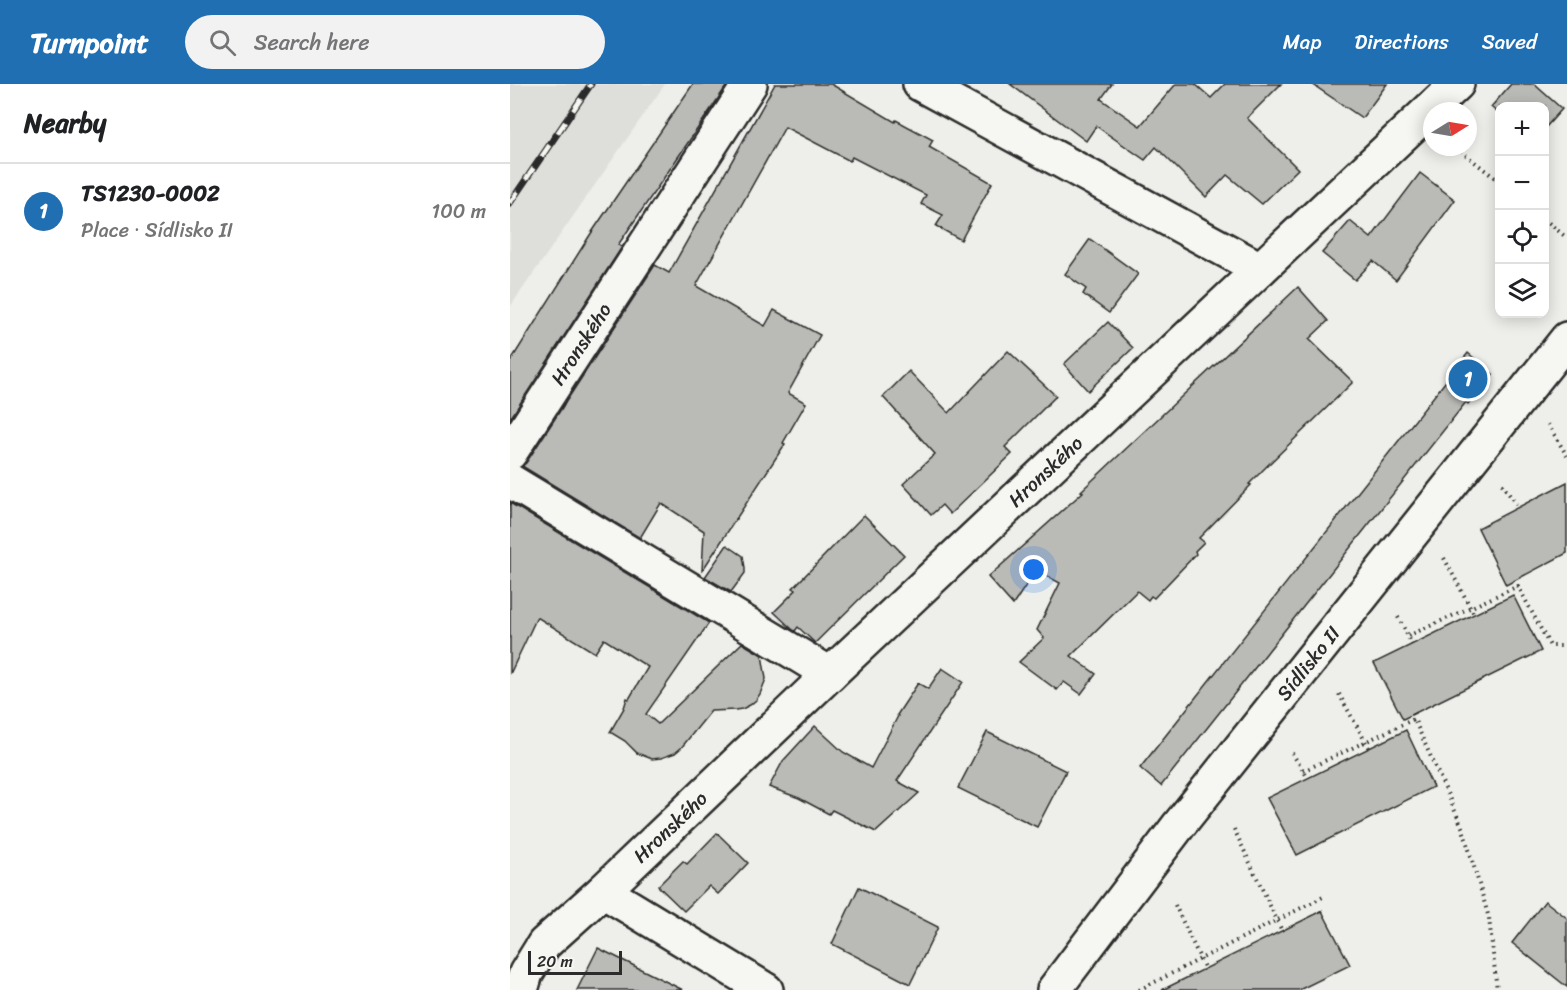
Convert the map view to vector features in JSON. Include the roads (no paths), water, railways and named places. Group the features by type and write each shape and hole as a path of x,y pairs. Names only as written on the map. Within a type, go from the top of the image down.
{"street":[{"name":"Hronského","path":"510,453 750,84"},
{"path":"920,84 1260,269"},
{"name":"Hronského","path":"521,990 526,974 544,945 1456,84"},
{"name":"Sídlisko II","path":"1054,990 1179,825 1567,339"},
{"path":"510,482 830,674"},
{"path":"603,891 766,990"}],"railway":[{"path":"510,203 591,84"}],"place":[{"name":"TS1230-0002","path":"1468,379"}]}
